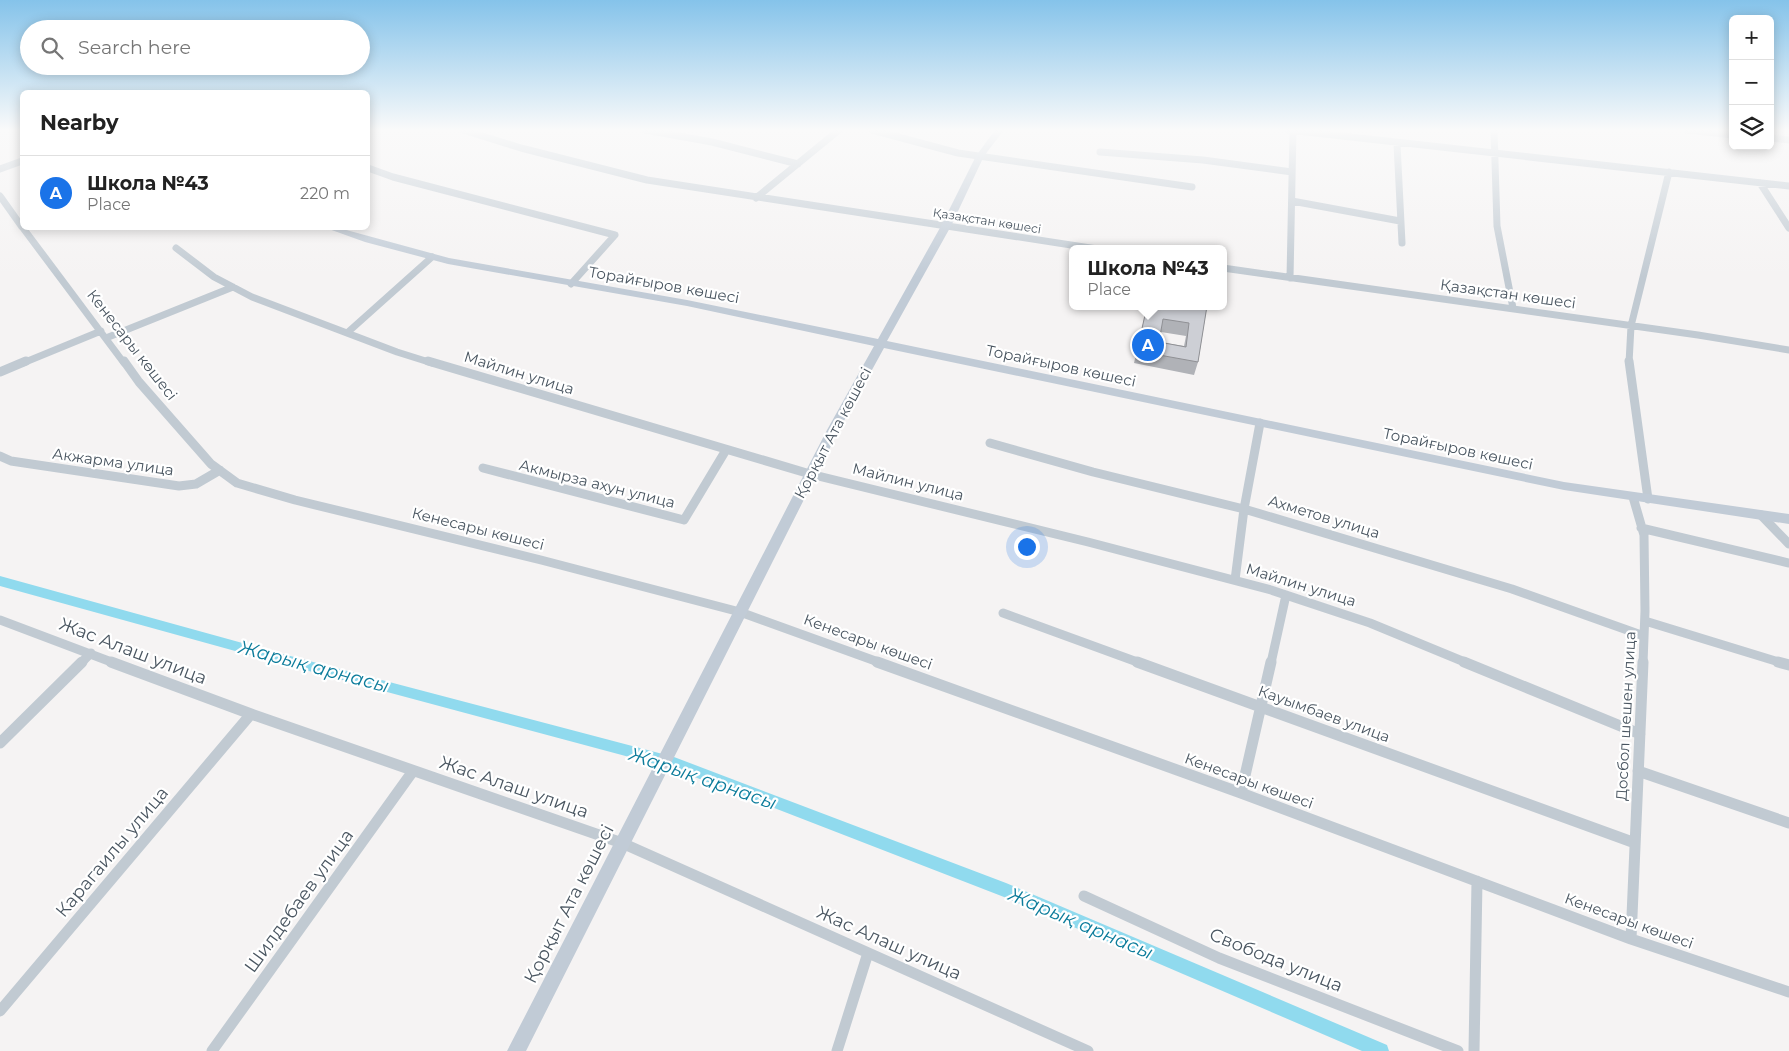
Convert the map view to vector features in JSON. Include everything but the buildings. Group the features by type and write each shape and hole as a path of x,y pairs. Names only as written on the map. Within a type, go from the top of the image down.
{"street":[{"path":"403,179 615,235 571,284"},
{"name":"Қазақстан көшесі","path":"643,179 756,198 1071,245"},
{"path":"756,198 779,179"},
{"name":"Қорқыт Ата көшесі","path":"516,1051 810,474 946,226 969,179"},
{"path":"1138,179 1192,187"},
{"path":"1290,278 1292,179"},
{"path":"1400,179 1402,243"},
{"path":"1495,179 1497,226 1513,308"},
{"path":"1648,499 1628,356 1632,326 1667,179"},
{"path":"1727,179 1789,186"},
{"path":"1760,183 1789,228"},
{"name":"Кенесары көшесі","path":"0,196 20,223"},
{"path":"1292,201 1400,221"},
{"name":"Кенесары көшесі","path":"25,230 139,382 211,464 237,483 295,500 541,560 740,612 1241,793 1631,939 1789,992"},
{"name":"Торайғыров көшесі","path":"337,230 432,257 571,284 687,303 1564,486 1789,519"},
{"name":"Майлин улица","path":"176,248 214,277 252,297 397,352 810,474 1088,542 1286,595 1370,622 1640,734"},
{"path":"347,333 432,257"},
{"name":"Қазақстан көшесі","path":"1227,269 1513,308 1789,350"},
{"path":"0,372 232,287"},
{"path":"1235,580 1244,509 1260,423"},
{"name":"Ахметов улица","path":"990,443 1093,472 1244,509 1512,590 1644,636"},
{"name":"Акмырза ахун улица","path":"482,468 684,520 726,450"},
{"name":"Акжарма улица","path":"0,456 12,461 179,486 196,484 220,470"},
{"name":"Досбол шешен улица","path":"1631,939 1645,622 1644,536 1633,497"},
{"path":"1761,515 1789,544"},
{"path":"1642,528 1789,563"},
{"path":"1241,793 1286,595"},
{"name":"Кауымбаев улица","path":"1003,613 1635,842"},
{"name":"Жас Алаш улица","path":"0,620 251,714 622,843 1088,1051"},
{"path":"1645,622 1789,665"},
{"path":"0,743 91,653"},
{"name":"Карагаилы улица","path":"0,1012 251,714"},
{"name":"Шилдебаев улица","path":"212,1051 413,771"},
{"path":"1638,772 1789,822"},
{"path":"1474,1051 1477,881"},
{"name":"Свобода улица","path":"1084,896 1219,958 1458,1051"},
{"path":"837,1051 868,953"}],"waterway":[{"name":"Жарық арнасы","path":"0,581 279,658 674,763 1006,890 1381,1051"}],"place":[{"name":"Школа №43","path":"1148,345"}]}
